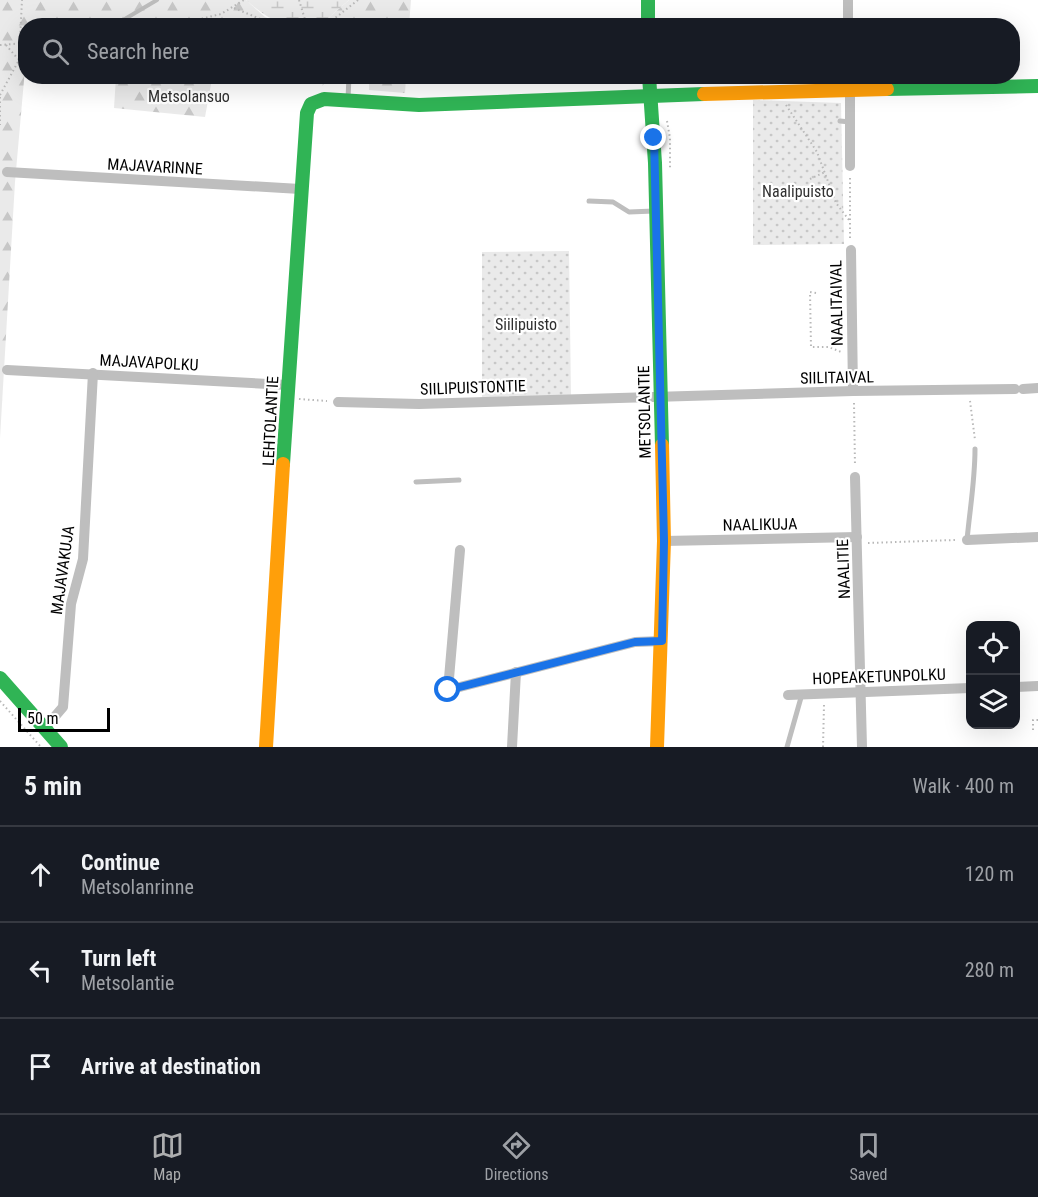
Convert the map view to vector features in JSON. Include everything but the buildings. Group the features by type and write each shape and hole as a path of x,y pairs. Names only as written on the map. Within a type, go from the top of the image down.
{"street":[{"path":"648,0 648,18"},
{"path":"848,0 848,18"},
{"name":"METSOLANTIE","path":"650,84 656,211 664,541 657,747"},
{"path":"850,84 845,121 850,166"},
{"path":"348,99 419,105 651,95 1038,86"},
{"name":"LEHTOLANTIE","path":"266,747 300,189 307,113 317,101 348,99"},
{"name":"MAJAVARINNE","path":"7,172 300,189"},
{"name":"NAALITAIVAL","path":"851,250 853,391"},
{"name":"MAJAVAPOLKU","path":"7,370 93,374 288,392"},
{"name":"MAJAVAKUJA","path":"45,728 63,707 71,604 82,559 93,374"},
{"name":"SIILITAIVAL","path":"660,396 1038,388"},
{"name":"SIILIPUISTONTIE","path":"338,402 419,404 660,396"},
{"name":"NAALITIE","path":"855,477 862,747"},
{"path":"967,540 1038,537"},
{"name":"NAALIKUJA","path":"664,541 857,541"},
{"path":"460,550 448,690 635,642 662,641"},
{"path":"513,747 516,672"},
{"path":"0,678 61,747"},
{"path":"1020,687 1038,686"},
{"name":"HOPEAKETUNPOLKU","path":"788,695 966,688"}],"lane":[{"path":"348,99 349,84"},
{"path":"590,201 613,202 629,212 656,211"},
{"path":"967,540 970,497 975,483 975,449"},
{"path":"416,482 459,480"},
{"path":"787,747 802,694"}],"path":[{"path":"21,18 22,0"},
{"path":"204,18 221,14 244,0"},
{"path":"298,0 304,18"},
{"path":"336,18 358,0"},
{"path":"234,8 258,18"},
{"path":"0,45 18,44"},
{"path":"6,45 18,59"},
{"path":"0,125 0,96 18,62"},
{"path":"780,93 789,112 817,152 836,203 849,220"},
{"path":"850,166 851,250"},
{"path":"810,179 825,172"},
{"path":"816,293 810,292 811,347 830,347 844,353 852,353"},
{"path":"969,390 975,427 975,449"},
{"path":"853,391 855,477"},
{"path":"288,392 338,402"},
{"path":"857,541 967,540"},
{"path":"823,747 822,716 826,693"},
{"path":"0,701 41,747"},
{"path":"1033,730 1033,720 1038,720"}],"green space":[{"path":"0,0 246,0 268,18 18,18 18,84 24,84 15,182 0,438"},
{"path":"246,0 349,0 328,18 270,18"},
{"path":"349,0 411,0 410,18 328,18"},
{"name":"Metsolansuo","path":"116,84 211,84 205,117 114,108"},
{"path":"369,84 406,84 405,93 369,90"},
{"name":"Naalipuisto","path":"753,100 841,103 844,244 753,245"},
{"name":"Siilipuisto","path":"569,251 571,396 482,398 482,252"}],"waterway":[{"path":"127,18 157,0"}],"traffic: fast":[{"path":"648,0 648,18"},
{"path":"650,84 655,163 662,445"},
{"path":"887,89 1038,86"},
{"path":"283,464 307,113 311,104 324,99 419,105 704,94"},
{"path":"0,678 61,747"}],"traffic: slow":[{"path":"704,94 887,89"},
{"path":"657,747 664,541 662,445"},
{"path":"266,747 283,464"}],"route":[{"path":"448,690 635,642 662,641 664,541 654,138"}]}
